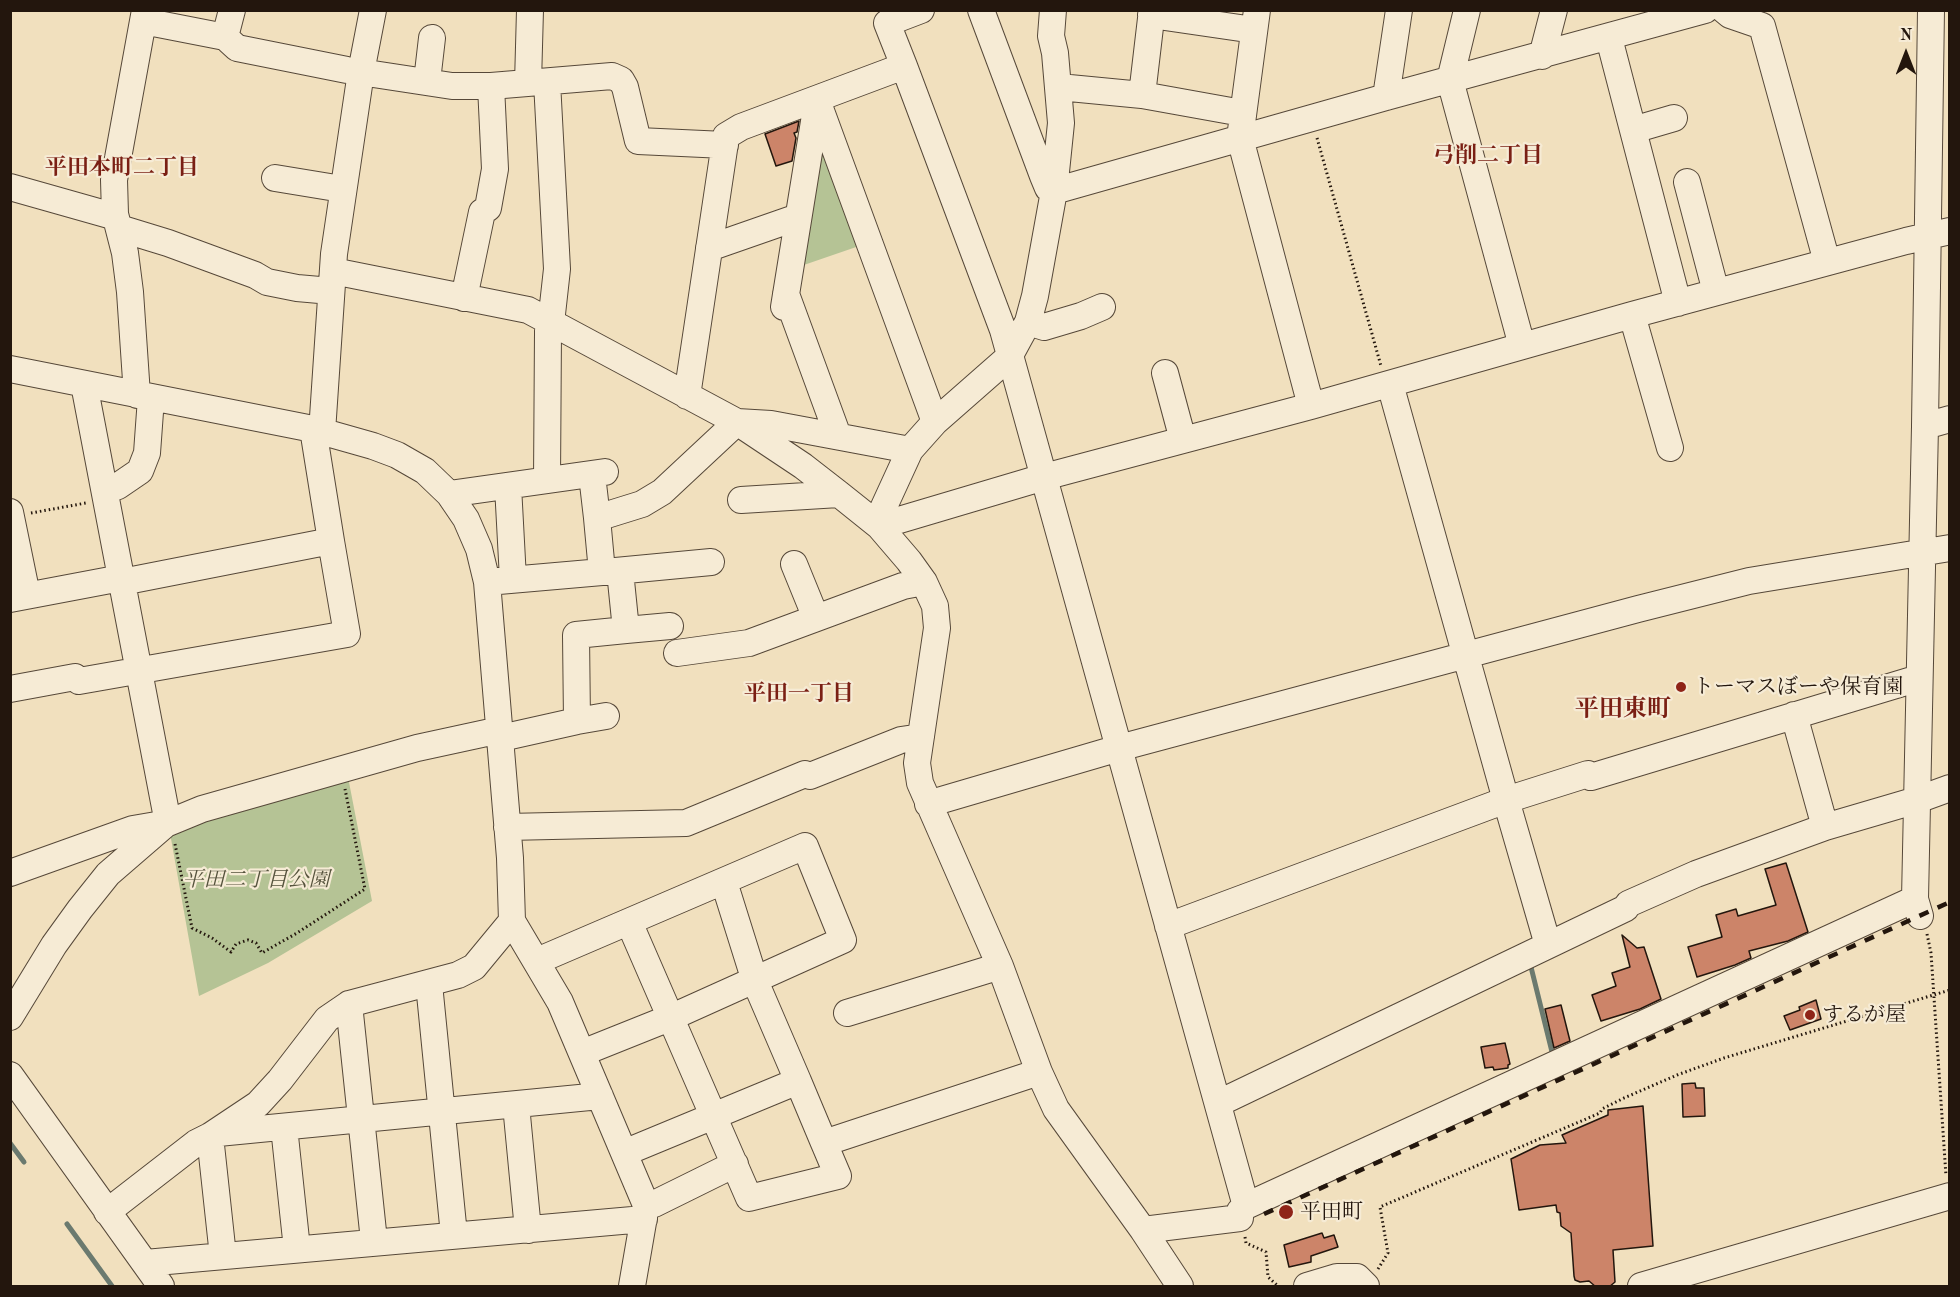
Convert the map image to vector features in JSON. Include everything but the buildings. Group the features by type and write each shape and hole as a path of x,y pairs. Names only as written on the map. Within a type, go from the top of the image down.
{"street":[{"path":"225,38 232,10"},
{"path":"10,689 75,677 79,681 347,634 318,430 342,189 373,10"},
{"path":"530,10 557,269 551,323 548,331 547,480"},
{"path":"921,10 883,17 904,66 1003,330 1219,1103 1243,1212"},
{"path":"981,10 1043,176 1048,188 1054,191 1705,10"},
{"path":"879,526 882,511 910,450 935,422 1009,357 1028,322 1035,296 1054,191 1061,123 1059,87 1051,36 1053,10"},
{"path":"1386,97 1399,10"},
{"path":"1467,10 1450,80 1522,346"},
{"path":"1542,56 1554,10"},
{"path":"1724,10 1730,15 1762,26 1827,262"},
{"path":"1143,1230 1243,1212 1266,1198 1917,907 1919,678 1925,426 1938,234 1930,10"},
{"path":"1142,95 1151,13 1256,20 1240,138 1311,406"},
{"path":"105,495 140,471 147,453 144,396 130,292 117,221 114,180 144,16 225,38 237,48 361,72 452,86 491,86 612,76 621,80 625,87 638,141 724,146"},
{"path":"427,81 432,38"},
{"path":"1609,38 1678,303"},
{"path":"687,396 726,136 733,131 904,66"},
{"path":"464,298 482,212 488,208 495,169 491,86"},
{"path":"1059,87 1142,95 1242,112"},
{"path":"817,100 785,301 838,436"},
{"path":"817,100 935,422"},
{"path":"1633,130 1674,118"},
{"path":"275,178 342,189"},
{"path":"1687,182 1716,292"},
{"path":"10,188 109,215 117,221 255,275 267,282 297,288 332,281 464,298 528,310 736,422 803,466 879,526 924,582 935,606 937,628 917,763 920,783 928,804 1000,966 1039,1072 1056,1109 1143,1230 1180,1287"},
{"path":"709,248 798,217"},
{"path":"879,526 1044,477 1311,406 1716,292 1938,234"},
{"path":"1028,322 1044,327 1102,307"},
{"path":"1632,315 1670,448"},
{"path":"10,369 318,430 397,454 425,471 449,494 479,549 487,582 507,827 512,921 560,1002 624,1153 645,1212 632,1287"},
{"path":"1165,374 1183,440"},
{"path":"84,384 131,625 137,670 169,822"},
{"path":"1388,384 1548,945"},
{"path":"1925,426 1950,419"},
{"path":"597,518 642,504 662,492 736,422 771,424 910,450"},
{"path":"449,494 599,473 597,518 626,630"},
{"path":"508,486 513,579"},
{"path":"741,500 839,494"},
{"path":"11,514 19,597 332,541"},
{"path":"928,804 1119,748 1749,581 1950,548"},
{"path":"487,582 711,562"},
{"path":"794,564 816,618"},
{"path":"677,653 749,643 903,586 924,582"},
{"path":"577,721 576,635 670,626"},
{"path":"1168,926 1506,800 1588,774 1591,777 1919,678"},
{"path":"1794,715 1825,827"},
{"path":"10,873 133,829 169,822 202,808 417,748 606,716"},
{"path":"507,827 686,823 805,774 810,776 901,740 921,737"},
{"path":"1219,1103 1626,908 1628,904 1696,874 1825,827 1950,788"},
{"path":"10,1017 54,945 108,874 169,822"},
{"path":"537,961 805,846 843,940 672,1017 582,1053"},
{"path":"629,922 749,1198 838,1176 755,981 724,882"},
{"path":"107,1212 195,1143 258,1104 280,1080 327,1019 350,1004 459,975 474,967 512,921"},
{"path":"847,1013 1000,966"},
{"path":"429,984 454,1235"},
{"path":"350,1004 374,1241"},
{"path":"824,1143 1039,1072"},
{"path":"10,1075 160,1287"},
{"path":"624,1153 798,1081"},
{"path":"212,1134 600,1096"},
{"path":"516,1105 528,1230"},
{"path":"284,1127 297,1249"},
{"path":"212,1134 223,1256"},
{"path":"145,1263 374,1241 528,1230 645,1212 654,1204 735,1164"},
{"path":"1641,1287 1949,1196"},
{"path":"1307,1287 1337,1277 1357,1277 1365,1285"}],"path":[{"path":"1312,119 1388,384"},
{"path":"11,514 105,495"},
{"path":"169,822 192,928 212,938 231,952 236,944 248,940 256,943 262,953 364,889 341,770"},
{"path":"1917,907 1931,953 1949,1196"},
{"path":"1365,1285 1388,1253 1380,1207 1600,1113 1602,1109 1624,1098 1677,1075 1724,1058 1950,990"},
{"path":"1243,1212 1246,1243 1266,1252 1268,1277 1278,1287"}],"green space":[{"path":"826,143 862,245 798,267 818,145"},
{"name":"平田二丁目公園","path":"348,777 372,901 268,963 199,996 170,833"}],"waterway":[{"path":"1530,963 1553,1056"},
{"path":"10,1143 24,1162"},
{"path":"67,1224 112,1286"}],"railway":[{"path":"1264,1214 1950,902"}],"place":[{"name":"トーマスぼーや保育園","path":"1681,687"},
{"name":"するが屋","path":"1810,1015"},
{"name":"平田町","path":"1286,1212"}],"district":[{"name":"弓削二丁目","path":"1488,156"},
{"name":"平田本町二丁目","path":"122,168"},
{"name":"平田一丁目","path":"799,694"},
{"name":"平田東町","path":"1623,710"}]}
